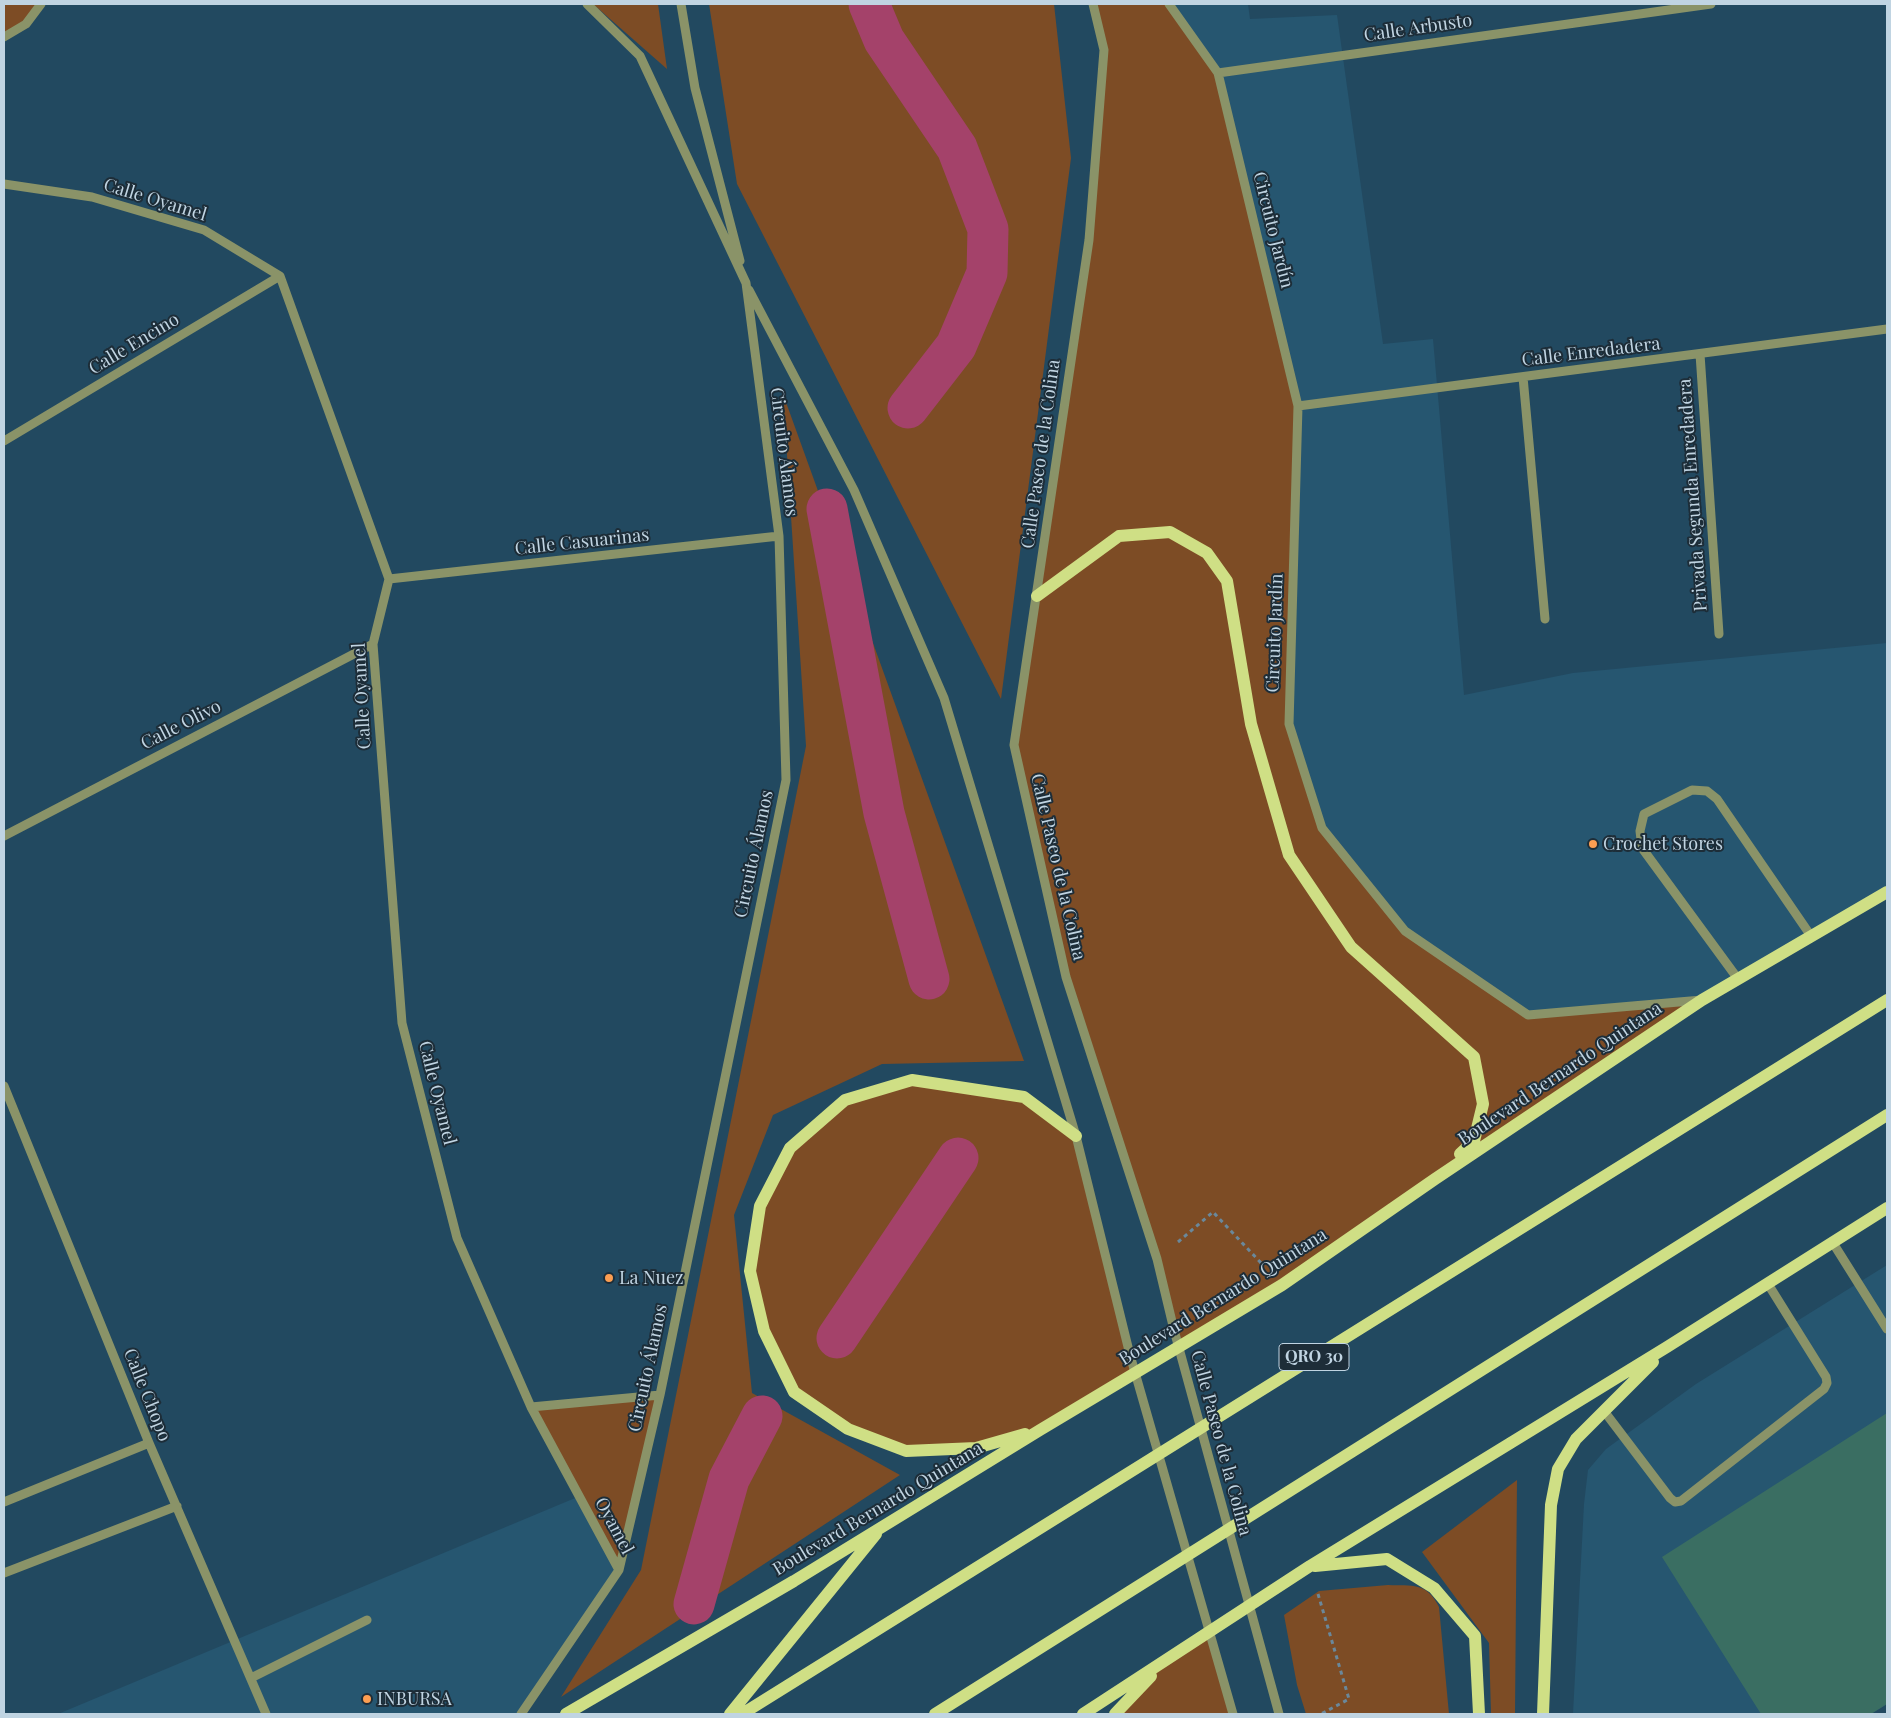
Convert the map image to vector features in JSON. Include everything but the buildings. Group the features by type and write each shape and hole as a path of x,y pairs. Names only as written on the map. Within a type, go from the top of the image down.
{"main road":[{"path":"1038,596 1119,536 1170,532 1207,553 1227,581 1251,724 1289,855 1350,947 1474,1057 1483,1104 1474,1141 1435,1178"},
{"name":"Boulevard Bernardo Quintana","path":"566,1714 794,1581 1040,1430 1282,1285 1435,1178 1702,1000 1887,892"},
{"name":"QRO 30","path":"742,1714 1887,1000"},
{"path":"1040,1430 976,1448 906,1451 848,1429 794,1392 764,1331 750,1271 760,1206 790,1148 844,1100 912,1080 1024,1097 1076,1136"},
{"path":"934,1714 1887,1116"},
{"path":"1082,1714 1164,1663 1310,1566 1667,1347 1887,1208"},
{"path":"1543,1714 1551,1505 1558,1469 1576,1439 1667,1347"},
{"path":"730,1714 883,1527"},
{"path":"1310,1566 1387,1559 1434,1588 1475,1636 1479,1714"},
{"path":"1115,1714 1164,1663"}],"street":[{"path":"4,36 26,24 41,4"},
{"name":"Circuito Álamos","path":"522,1714 619,1570 660,1395 786,780 779,536 746,283 640,56 587,4"},
{"path":"681,4 694,88 746,283 854,490 944,698 1076,1136 1130,1355 1233,1714"},
{"name":"Calle Paseo de la Colina","path":"1093,4 1104,50 1088,240 1038,596 1014,745 1066,977 1157,1259 1174,1330 1279,1714"},
{"name":"Circuito Jardín","path":"1169,4 1218,73 1298,406 1289,724 1322,828 1405,931 1528,1015 1702,1000"},
{"name":"Calle Arbusto","path":"1218,73 1711,4"},
{"name":"Calle Oyamel","path":"4,184 92,196 204,230 280,276"},
{"path":"280,276 389,579"},
{"name":"Calle Encino","path":"4,441 280,276"},
{"name":"Calle Enredadera","path":"1298,406 1887,329"},
{"name":"Privada Segunda Enredadera","path":"1700,354 1719,634"},
{"path":"1523,377 1545,619"},
{"name":"Calle Casuarinas","path":"389,579 779,536"},
{"name":"Calle Oyamel","path":"389,579 373,644 402,1023 457,1238 531,1407 580,1496"},
{"name":"Calle Olivo","path":"4,836 373,644"},
{"path":"1738,979 1642,848 1640,831 1644,814 1692,790 1707,791 1717,800 1811,936"},
{"name":"Calle Chopo","path":"4,1086 149,1442 266,1714"},
{"path":"1833,1243 1887,1329"},
{"path":"1604,1411 1670,1498 1675,1502 1681,1501 1824,1390 1827,1383 1826,1377 1768,1284"},
{"path":"531,1407 660,1395"},
{"path":"4,1502 149,1442"},
{"name":"Oyamel","path":"580,1496 619,1570"},
{"path":"4,1574 177,1506"},
{"path":"251,1678 367,1620"}],"path":[{"path":"1157,1259 1213,1212 1282,1285"},
{"path":"1310,1566 1349,1699 1321,1714"}],"shaded area":[{"path":"4,4 41,4 26,24 4,37"},
{"path":"593,4 658,4 667,69"},
{"path":"709,4 1054,4 1071,158 1001,699 737,184"},
{"path":"1093,4 1169,4 1218,73 1298,406 1289,724 1322,828 1405,931 1527,1015 1702,1000 1179,1348 1157,1259 1066,977 1014,745 1089,240 1104,50"},
{"path":"1169,4 1248,4 1250,19 1337,15 1383,344 1433,339 1464,695 1573,673 1887,643 1887,892 1702,1000 1528,1015 1405,931 1322,828 1289,724"},
{"path":"783,394 1024,1061 882,1064 773,1115 734,1215 752,1393 900,1475 561,1697 641,1570 806,746"},
{"path":"912,1080 1024,1097 1076,1136 1135,1372 1040,1430 976,1448 906,1451 848,1429 794,1392 764,1331 750,1271 760,1206 790,1148 845,1100"},
{"path":"1887,1265 1887,1704 1871,1714 1573,1714 1584,1504 1588,1470 1606,1449 1696,1384"},
{"path":"660,1395 619,1570 531,1407"},
{"path":"1517,1480 1515,1714 1491,1714 1489,1643 1422,1552"},
{"path":"580,1496 619,1570 521,1714 58,1714"},
{"path":"1388,1585 1412,1586 1424,1589 1439,1607 1449,1714 1306,1714 1297,1685 1284,1615 1319,1591"},
{"path":"1209,1633 1233,1714 1115,1714 1164,1663"}],"waterway":[{"path":"869,4 884,40 957,148 988,229 987,273 956,346 908,408"},
{"path":"827,509 884,813 929,979"},
{"path":"837,1338 958,1158"},
{"path":"694,1604 729,1479 762,1416"}],"place":[{"name":"Crochet Stores","path":"1593,844"},
{"name":"La Nuez","path":"609,1278"},
{"name":"INBURSA","path":"367,1699"}]}
